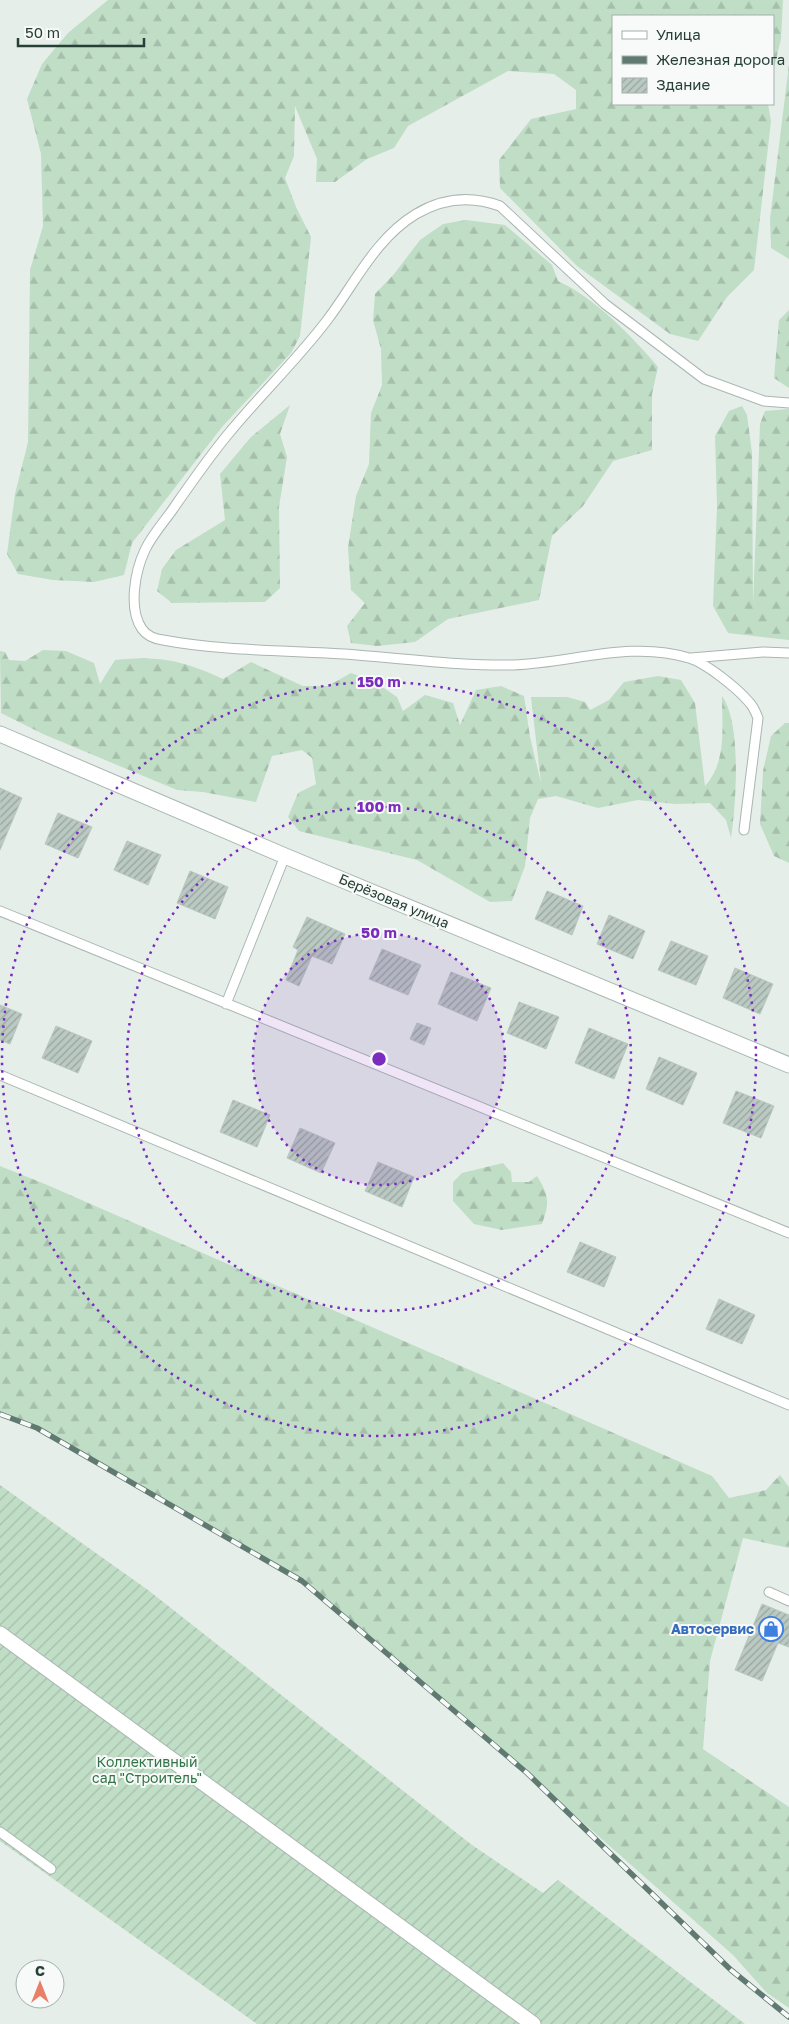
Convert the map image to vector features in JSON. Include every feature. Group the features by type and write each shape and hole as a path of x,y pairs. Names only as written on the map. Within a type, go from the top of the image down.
{"street":[{"name":"Берёзовая улица","path":"0,734 285,856 789,1065"},
{"path":"0,1634 533,2024"}],"lane":[{"path":"789,403 764,401 704,379 606,304 500,206 485,200 459,198 438,203 415,214 396,228 366,263 328,320 227,435 188,487 145,550 137,573 135,594 136,612 140,628 148,636 161,640 217,647 515,665 596,653 655,652 691,658 763,652 789,653"},
{"path":"691,658 718,676 751,703 758,718 744,830"},
{"path":"226,1004 285,856"},
{"path":"0,911 789,1233"},
{"path":"0,1076 789,1405"},
{"path":"769,1592 789,1601"},
{"path":"0,1832 51,1869"}],"green space":[{"path":"108,0 783,0 781,39 774,68 774,15 612,15 612,105 768,105 771,121 754,270 727,297 698,341 670,334 577,266 500,188 499,160 531,119 576,109 576,90 554,74 508,71 408,126 394,148 367,159 335,182 316,182 317,159 295,106 294,156 285,178 296,207 311,237 300,336 291,353 222,427 132,543 124,575 94,582 53,580 18,574 7,554 15,494 28,442 30,270 43,226 41,154 27,99 42,64 68,33"},
{"path":"789,64 789,259 771,248 770,219"},
{"path":"466,220 505,225 552,265 558,281 586,297 612,319 658,367 652,394 652,450 613,461 583,506 552,536 539,600 448,619 415,642 377,646 351,643 347,626 365,603 351,590 348,548 356,496 369,464 371,413 382,385 381,349 373,320 375,294 394,274 420,240 443,224"},
{"path":"789,310 789,388 774,378 779,320"},
{"path":"290,405 280,434 287,457 279,507 280,588 265,602 172,603 157,591 162,569 176,550 225,520 220,474 251,437"},
{"path":"742,406 747,415 752,453 753,605 760,424 765,411 789,409 789,640 728,633 713,606 717,506 715,436 729,411"},
{"path":"43,650 66,651 94,663 100,684 115,660 131,659 170,661 195,667 223,679 251,662 303,686 328,686 351,673 375,682 397,697 403,711 425,695 453,703 460,725 476,690 501,686 524,696 530,737 541,783 531,697 567,697 585,702 590,710 609,700 624,682 658,676 681,680 695,703 705,786 712,777 720,755 722,744 722,696 728,709 733,725 736,764 735,805 731,838 726,820 710,803 675,804 638,800 598,808 556,796 538,799 530,818 525,866 512,901 490,902 417,860 299,831 288,817 298,793 316,784 312,758 302,750 272,756 256,802 203,792 177,790 43,734 1,713 0,651 5,652 9,660 25,661"},
{"path":"785,723 789,723 789,863 774,856 760,824 763,771 771,736"},
{"path":"503,1163 511,1172 512,1182 529,1182 537,1176 547,1199 542,1224 502,1230 474,1224 453,1201 453,1182 462,1173"},
{"path":"0,1166 712,1476 729,1498 766,1490 780,1475 789,1487 789,1548 743,1538 710,1661 703,1749 789,1807 789,2008 767,1993 733,1955 527,1773 302,1581 37,1428 0,1414"},
{"name":"Коллективный сад \"Строитель\"","path":"0,1485 148,1590 472,1845 543,1893 558,1880 745,2024 257,2024 0,1841"}],"building":[{"path":"0,788 22,798 0,850"},
{"path":"58,813 92,827 78,858 45,844"},
{"path":"127,841 161,855 148,885 114,870"},
{"path":"190,871 228,887 215,919 177,903"},
{"path":"547,891 583,906 572,935 535,919"},
{"path":"609,915 645,931 633,959 597,944"},
{"path":"307,917 345,934 332,964 312,956 299,986 286,980 298,950 293,947"},
{"path":"671,941 708,956 696,985 658,970"},
{"path":"382,949 421,965 408,995 369,979"},
{"path":"735,968 773,984 760,1014 723,998"},
{"path":"451,972 491,988 477,1021 438,1004"},
{"path":"519,1002 559,1017 546,1049 507,1033"},
{"path":"0,1005 22,1014 10,1044 0,1040"},
{"path":"417,1023 431,1028 424,1045 410,1039"},
{"path":"56,1026 92,1041 78,1073 42,1058"},
{"path":"589,1028 628,1044 614,1079 575,1063"},
{"path":"659,1057 697,1073 683,1105 646,1089"},
{"path":"736,1091 774,1106 761,1138 723,1123"},
{"path":"233,1100 270,1115 257,1147 220,1132"},
{"path":"300,1128 335,1143 321,1173 287,1158"},
{"path":"378,1162 414,1177 402,1207 365,1191"},
{"path":"580,1242 616,1257 604,1287 567,1272"},
{"path":"719,1299 755,1315 742,1344 706,1329"},
{"name":"Автосервис","path":"762,1604 789,1615 789,1647 778,1643 762,1681 735,1670"}],"railway":[{"path":"0,1414 37,1428 302,1581 527,1773 731,1970 789,2017"}],"place":[{"name":"Автосервис","path":"771,1629"}]}
